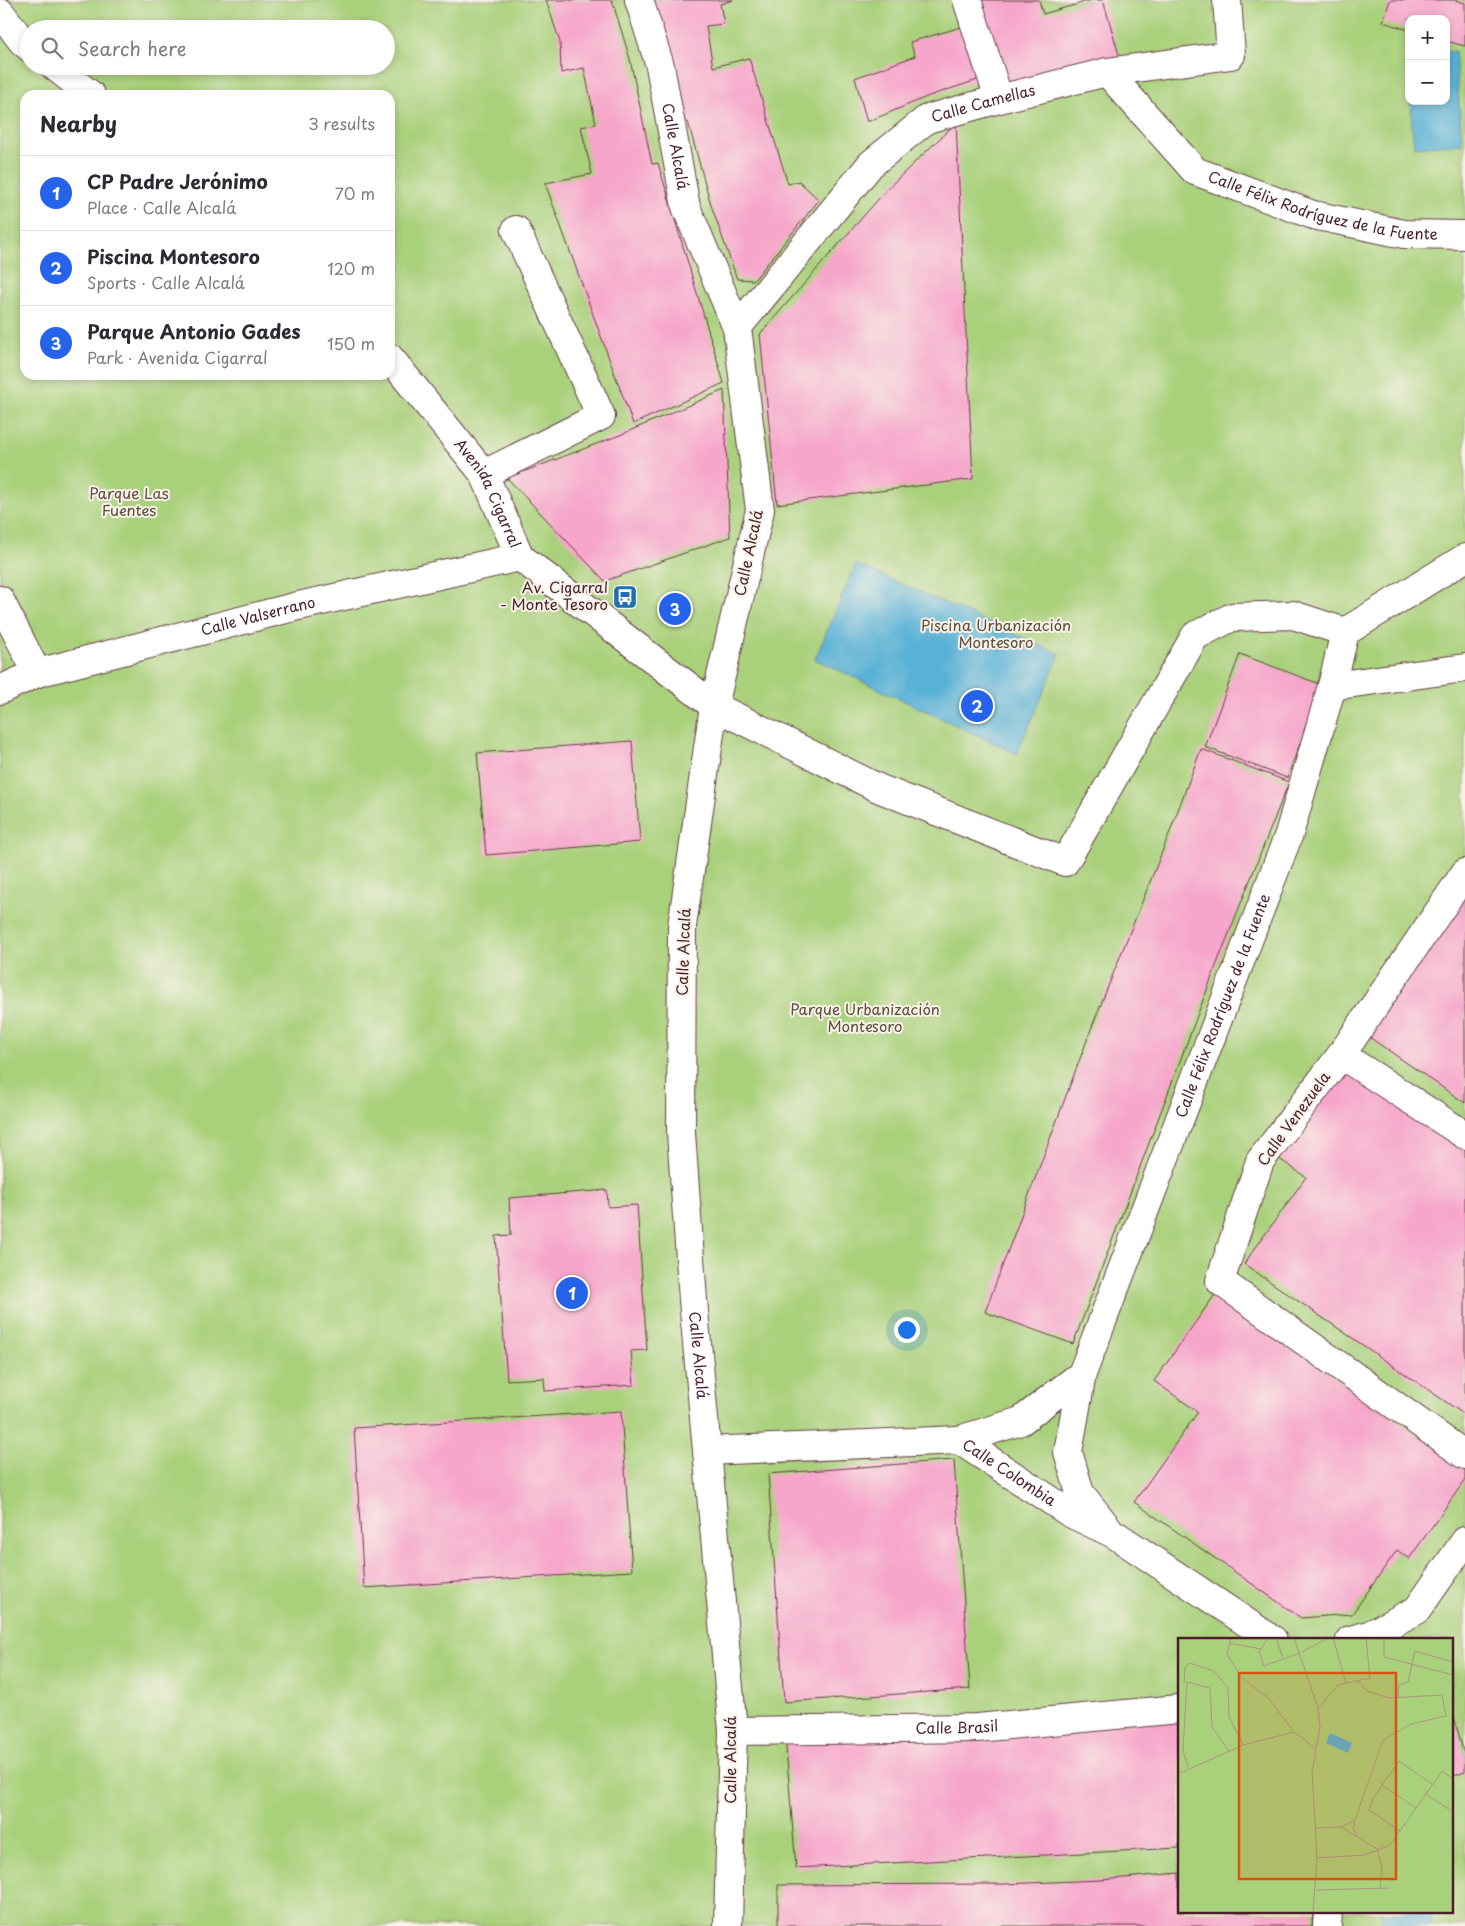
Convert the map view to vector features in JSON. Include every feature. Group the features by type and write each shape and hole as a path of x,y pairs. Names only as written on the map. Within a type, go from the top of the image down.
{"street":[{"name":"Calle Alcalá","path":"639,0 660,66 686,207 737,328 760,510 714,706 682,935 681,1133 693,1300 733,1731 728,1926"},
{"path":"967,0 999,99"},
{"name":"Calle Camellas","path":"737,328 871,164 927,119 1106,72 1230,55 1227,0"},
{"path":"0,12 20,38"},
{"name":"Calle Félix Rodríguez de la Fuente","path":"1106,72 1195,170 1313,215 1404,234 1465,235"},
{"path":"65,75 85,90"},
{"path":"484,474 602,416 516,230"},
{"name":"Avenida Cigarral","path":"395,364 484,474 520,558 714,706 878,788 1065,862 1195,636 1232,617 1293,615 1345,632"},
{"name":"Calle Valserrano","path":"0,690 37,673 294,606 520,558"},
{"path":"1345,632 1465,558"},
{"path":"0,600 37,673"},
{"name":"Calle Félix Rodríguez de la Fuente","path":"1114,1534 1080,1493 1068,1452 1082,1374 1289,834 1332,686 1345,632"},
{"path":"1332,686 1465,668"},
{"name":"Calle Venezuela","path":"1465,873 1342,1054 1260,1161 1220,1280 1465,1455"},
{"path":"1342,1054 1465,1135"},
{"path":"960,1440 1021,1421 1082,1374"},
{"name":"Calle Colombia","path":"707,1451 960,1440 1070,1513 1114,1534 1270,1638"},
{"path":"1360,1638 1369,1636 1417,1610 1465,1542"},
{"name":"Calle Brasil","path":"733,1731 977,1728 1178,1709"}],"green space":[{"path":"0,0 1465,0 1465,1926 0,1926"}],"water":[{"path":"1455,51 1462,143 1414,147 1410,105 1450,105 1450,52"},
{"path":"856,564 1060,654 1017,754 815,659"},
{"path":"1382,1914 1431,1914 1430,1926 1381,1926"}],"building":[{"path":"546,0 612,0 630,59 652,164 658,163 724,383 633,424 545,183 592,174 581,127 596,124 584,68 561,73 560,42"},
{"path":"645,0 733,0 720,4 724,24 706,26 713,67 749,58 788,184 799,181 819,200 754,280 737,279 711,205 688,122 681,124"},
{"path":"975,0 1039,0 1043,14 1092,0 1103,0 1120,58 1001,91"},
{"path":"1390,0 1455,0 1465,3 1465,46 1450,42 1450,15 1405,15 1405,29 1383,22"},
{"path":"965,26 980,79 929,96 867,122 855,78 915,56 910,42"},
{"path":"956,123 973,479 777,504 760,334 889,187"},
{"path":"724,390 730,537 605,581 507,478 620,435"},
{"path":"1240,654 1322,685 1287,778 1205,747"},
{"path":"632,741 640,842 486,855 477,753"},
{"path":"1201,749 1289,782 1216,966 1073,1344 985,1312 1093,1024"},
{"path":"1465,891 1465,1103 1366,1035"},
{"path":"1343,1064 1465,1148 1465,1415 1244,1264 1306,1177 1278,1158"},
{"path":"607,1190 608,1207 637,1205 647,1350 631,1351 634,1385 545,1391 544,1378 507,1380 496,1236 511,1235 509,1198"},
{"path":"1216,1293 1465,1468 1465,1480 1409,1559 1397,1550 1352,1614 1301,1618 1134,1502 1198,1412 1154,1381"},
{"path":"621,1411 632,1571 364,1588 354,1428"},
{"path":"954,1460 970,1689 784,1702 768,1474"},
{"path":"1452,1708 1465,1759 1465,1772 1452,1777"},
{"path":"1178,1721 1178,1848 796,1868 785,1736"},
{"path":"1178,1873 1178,1914 1313,1914 1312,1926 778,1926 778,1885 1004,1884 1101,1880"}],"place":[{"name":"Av. Cigarral - Monte Tesoro","path":"625,597"},
{"name":"Parque Antonio Gades","path":"675,609"},
{"name":"Piscina Montesoro","path":"977,706"},
{"name":"CP Padre Jerónimo","path":"572,1293"}],"park label":[{"name":"Parque Las Fuentes","path":"129,502"},
{"name":"Piscina Urbanización Montesoro","path":"996,634"},
{"name":"Parque Urbanización Montesoro","path":"865,1018"}]}
